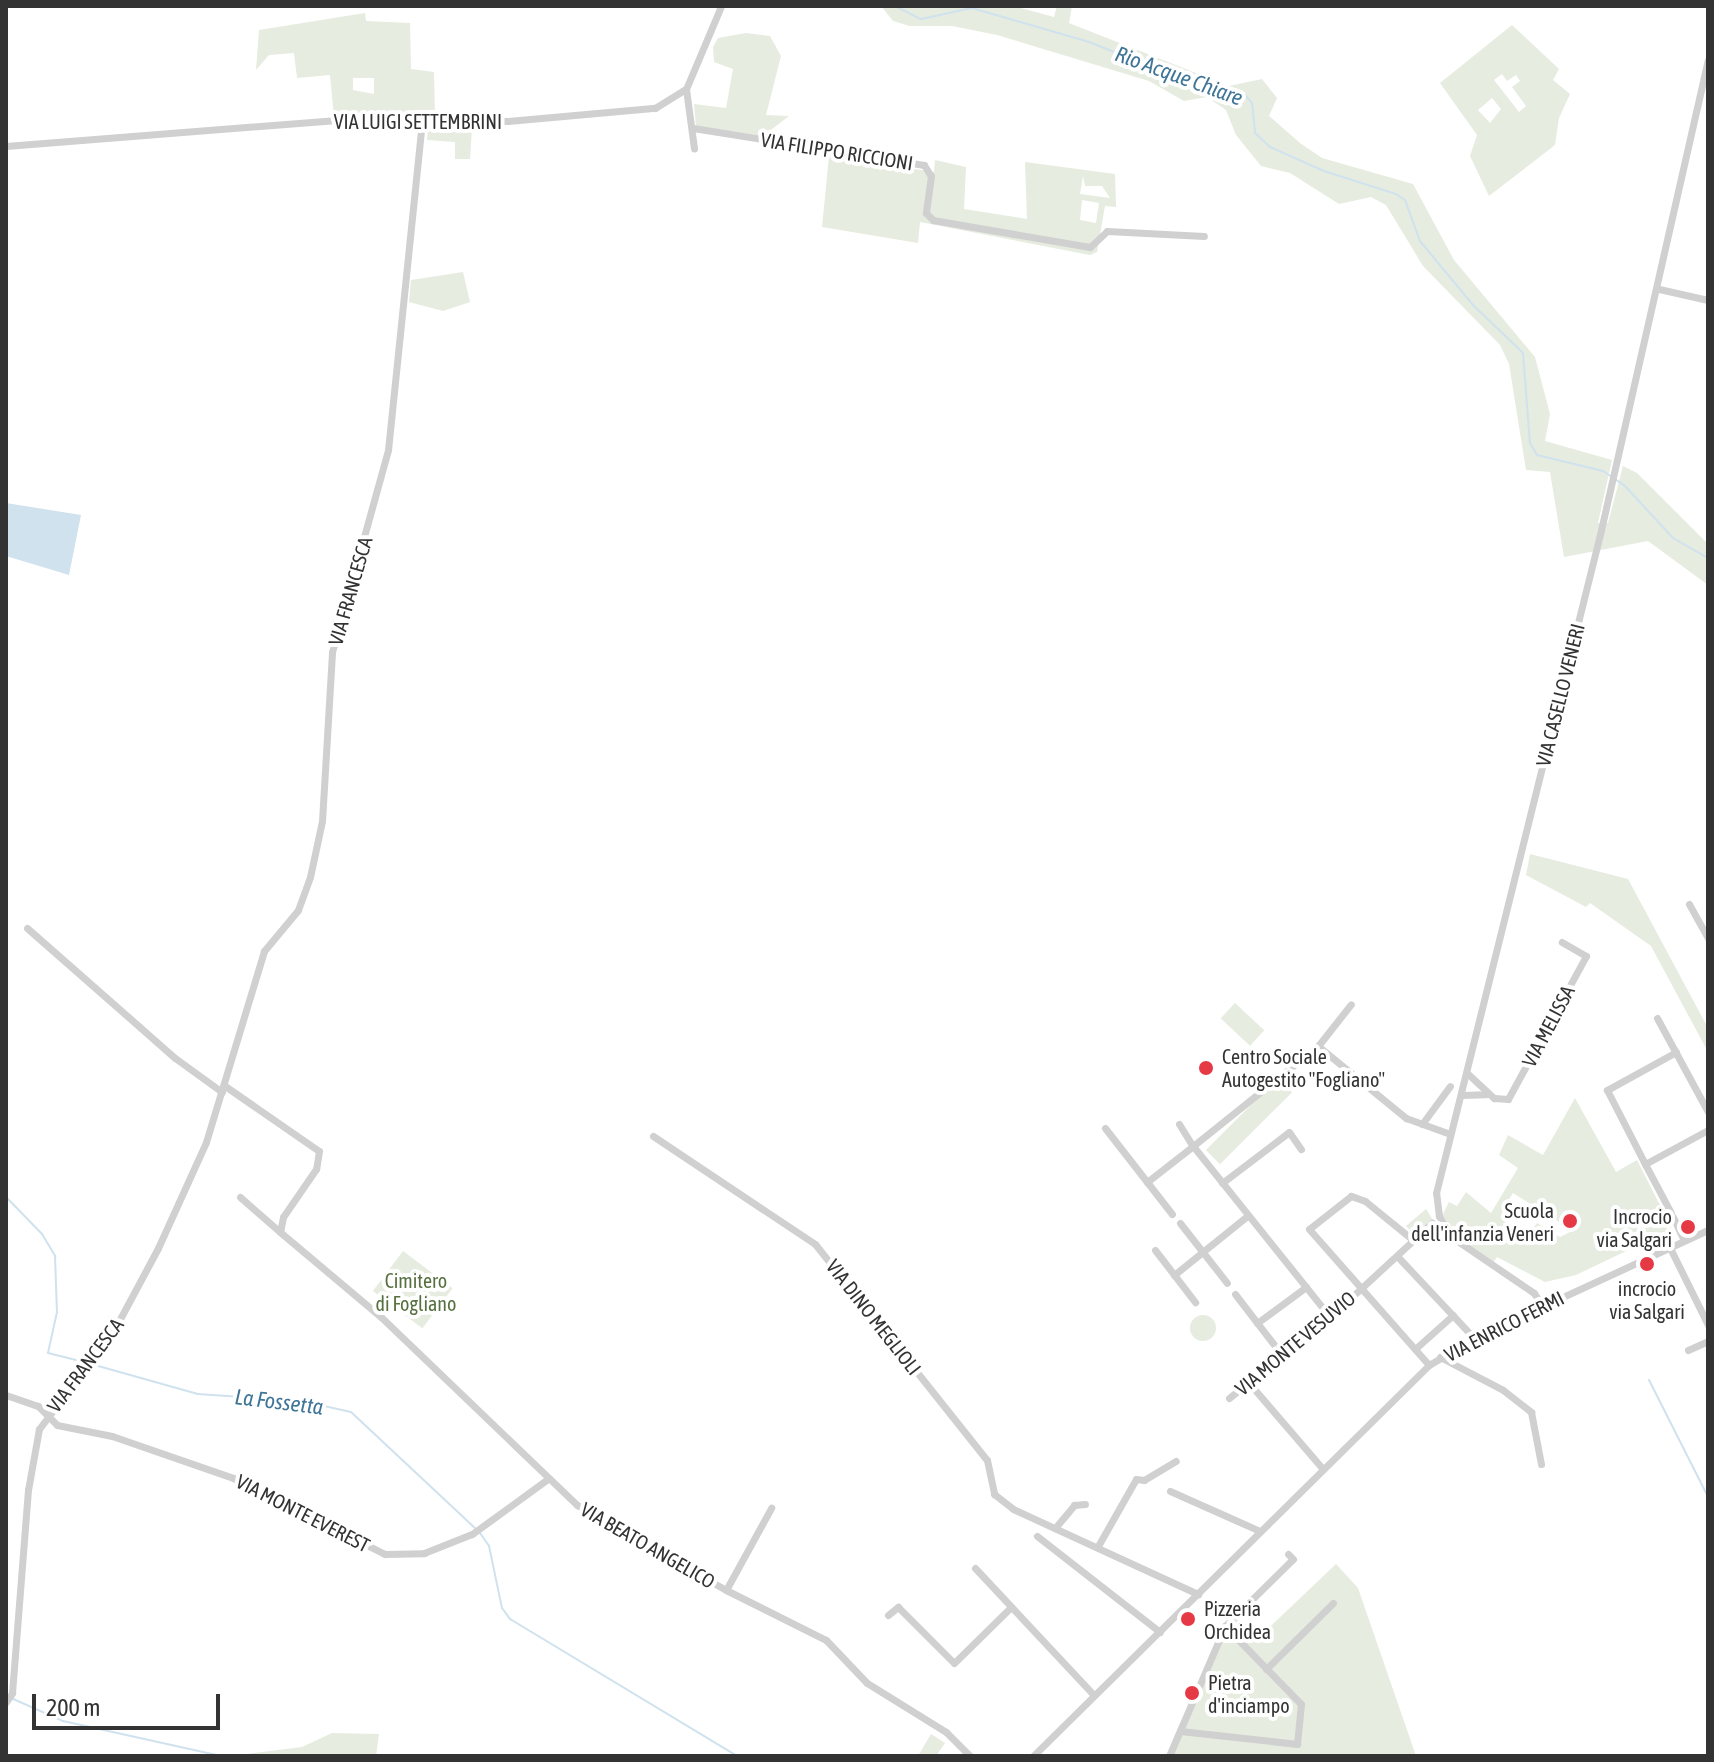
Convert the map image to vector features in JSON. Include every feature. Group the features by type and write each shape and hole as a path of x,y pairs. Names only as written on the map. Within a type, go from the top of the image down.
{"street":[{"path":"694,148 686,89 721,6"},
{"name":"VIA CASELLO VENERI","path":"1543,1306 1443,1227 1436,1193 1659,289 1708,60"},
{"name":"VIA LUIGI SETTEMBRINI","path":"6,146 360,118 508,121 655,108 686,89"},
{"name":"VIA FRANCESCA","path":"9,1699 32,1456 47,1415 113,1332 137,1291 183,1194 223,1089 264,951 298,910 317,849 332,652 388,450 422,119"},
{"name":"VIA FILIPPO RICCIONI","path":"693,128 924,165 931,176 926,213 933,220 1090,247 1107,231 1204,236"},
{"path":"1659,289 1708,300"},
{"path":"1689,904 1708,938"},
{"path":"27,928 175,1058 319,1151 316,1169 283,1217 280,1232"},
{"name":"VIA MELISSA","path":"1461,1095 1487,1094 1501,1101 1508,1099 1586,956 1562,942"},
{"path":"1147,1182 1318,1046 1351,1004"},
{"path":"1657,1018 1708,1112"},
{"path":"1318,1046 1406,1118 1450,1134"},
{"path":"1676,1052 1607,1090 1684,1241"},
{"path":"1467,1073 1487,1094"},
{"path":"1422,1124 1450,1086"},
{"path":"1179,1124 1247,1216 1330,1317"},
{"path":"1105,1128 1172,1214"},
{"path":"1645,1164 1708,1130"},
{"path":"1222,1183 1289,1132 1301,1149"},
{"name":"VIA DINO MEGLIOLI","path":"653,1136 815,1244 987,1460 994,1494 1055,1528 1198,1594"},
{"path":"1413,1240 1365,1201 1351,1196 1309,1229 1429,1365"},
{"name":"VIA BEATO ANGELICO","path":"240,1197 381,1317 582,1508 726,1590 826,1640 867,1683 946,1732 970,1756"},
{"path":"1174,1275 1247,1216"},
{"path":"1180,1223 1227,1283"},
{"name":"VIA MONTE VESUVIO","path":"1229,1398 1330,1317 1432,1223"},
{"name":"VIA ENRICO FERMI","path":"1033,1756 1429,1365 1474,1338 1708,1230"},
{"path":"1670,1248 1708,1325"},
{"path":"1155,1250 1195,1302"},
{"path":"1397,1256 1474,1338"},
{"path":"1257,1323 1306,1287"},
{"name":"VIA CASELLO VENERI","path":"1525,1289 1534,1310"},
{"path":"1235,1294 1282,1355"},
{"path":"1415,1349 1453,1315"},
{"path":"1688,1350 1708,1341"},
{"path":"1440,1357 1503,1390 1531,1412 1541,1464"},
{"path":"1249,1383 1322,1468"},
{"name":"VIA MONTE EVEREST","path":"6,1395 38,1406 57,1425 165,1452 233,1478 385,1554 424,1553 472,1534 549,1478"},
{"path":"1098,1546 1136,1479 1144,1480 1176,1461"},
{"path":"1170,1491 1260,1531"},
{"path":"1055,1528 1074,1505 1085,1504"},
{"path":"726,1590 771,1508"},
{"path":"1037,1536 1160,1632"},
{"path":"1169,1756 1225,1626 1293,1559 1288,1554"},
{"path":"975,1568 1094,1695"},
{"path":"1266,1669 1333,1603"},
{"path":"888,1615 898,1607 954,1663 1011,1607"},
{"path":"1180,1731 1297,1744 1301,1704 1225,1626"}],"green space":[{"path":"881,6 1013,6 1054,17 1057,6 1072,6 1069,23 1229,86 1262,79 1277,98 1269,116 1300,143 1322,158 1413,184 1454,260 1535,357 1550,414 1545,441 1612,460 1598,523 1608,523 1623,466 1637,473 1708,544 1708,585 1648,541 1564,557 1550,472 1526,470 1509,364 1500,345 1423,266 1386,205 1371,197 1339,204 1290,173 1261,166 1236,135 1226,110 1207,97 1184,101 1149,81 997,35 952,26 910,26 893,21"},
{"path":"365,13 366,21 410,23 411,69 434,72 435,116 334,117 330,75 297,78 294,53 269,55 256,70 259,30","holes":["353,78 374,78 374,94 353,90"]},
{"path":"1512,25 1559,69 1553,80 1570,94 1559,118 1555,145 1489,196 1470,156 1477,135 1440,83","holes":["1502,74 1507,81 1516,75 1520,81 1512,87 1526,106 1519,112 1494,80","1492,98 1501,109 1490,123 1478,110"]},
{"path":"746,33 770,36 781,56 766,115 789,116 763,136 696,126 694,104 726,108 733,69 714,62 713,47 718,38"},
{"path":"428,126 472,128 470,159 455,159 455,142 427,140"},
{"path":"829,156 934,172 935,160 966,167 964,209 1027,219 1025,162 1115,174 1116,207 1105,206 1097,252 1090,255 920,222 918,243 822,227","holes":["1083,176 1085,186 1102,186 1110,198 1080,194","1082,200 1099,203 1096,223 1080,220"]},
{"path":"463,272 470,302 443,311 409,302 411,280"},
{"path":"1530,854 1628,879 1708,1028 1708,1052 1651,946 1590,903 1586,907 1526,875"},
{"path":"1235,1003 1264,1030 1250,1046 1221,1018"},
{"path":"1278,1078 1292,1092 1220,1164 1206,1150"},
{"path":"1575,1098 1616,1172 1637,1160 1672,1229 1576,1275 1545,1282 1497,1257 1492,1264 1452,1234 1442,1216 1449,1202 1457,1206 1466,1192 1491,1213 1518,1168 1499,1155 1508,1135 1543,1155","holes":["1513,1193 1572,1230 1560,1237 1537,1223 1524,1240 1505,1228 1514,1214 1504,1207"]},
{"path":"1426,1209 1436,1225 1420,1240 1406,1226"},
{"name":"Cimitero di Fogliano","path":"403,1251 453,1288 422,1328 373,1291"},
{"path":"1203,1315 1212,1319 1216,1328 1212,1337 1203,1341 1194,1337 1190,1328 1194,1319"},
{"path":"1336,1564 1358,1588 1416,1756 1169,1756 1233,1615 1255,1641"},
{"path":"332,1733 379,1734 376,1756 231,1756 302,1747"},
{"path":"931,1734 945,1743 936,1756 918,1756"}],"water":[{"path":"6,503 81,515 69,575 6,556"}],"waterway":[{"name":"Rio Acque Chiare","path":"895,6 921,19 972,8 1089,42 1213,91 1245,95 1252,103 1255,133 1270,147 1324,171 1396,194 1405,200 1420,241 1473,305 1523,353 1530,443 1537,455 1603,471 1625,486 1673,538 1708,558"},
{"name":"La Fossetta","path":"6,1197 42,1234 55,1256 57,1312 48,1353 83,1362"},
{"name":"La Fossetta","path":"91,1364 198,1394 302,1401 351,1412 475,1528"},
{"path":"1649,1380 1708,1497"},
{"name":"La Fossetta","path":"480,1533 489,1546 502,1608 510,1619 737,1756"},
{"path":"11,1698 63,1721 221,1756"}],"place":[{"name":"Centro Sociale Autogestito \"Fogliano\"","path":"1206,1068"},
{"name":"Scuola dell'infanzia Veneri","path":"1570,1221"},
{"name":"Incrocio via Salgari","path":"1688,1227"},
{"name":"incrocio via Salgari","path":"1647,1264"},
{"name":"Pizzeria Orchidea","path":"1188,1619"},
{"name":"Pietra d'inciampo","path":"1192,1693"}]}
